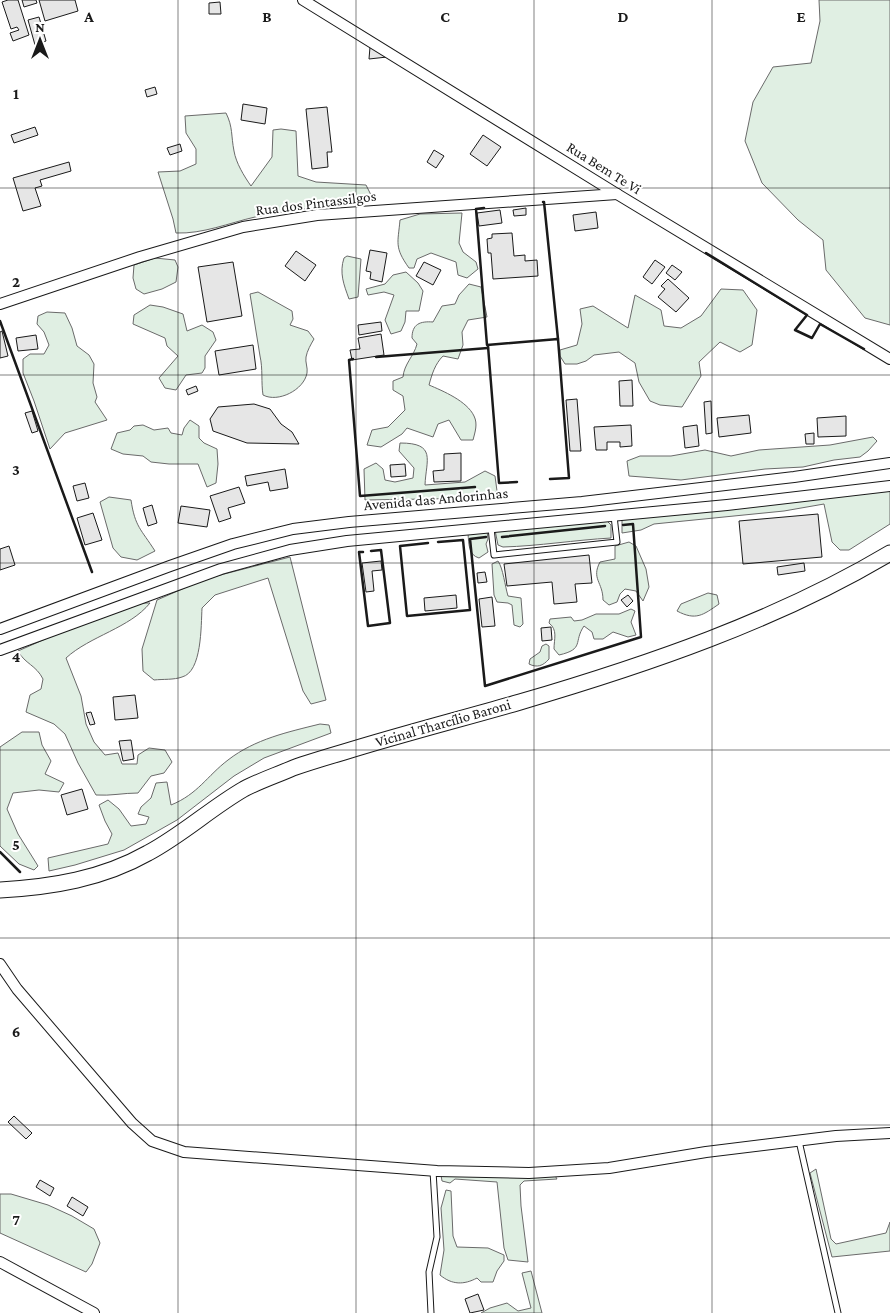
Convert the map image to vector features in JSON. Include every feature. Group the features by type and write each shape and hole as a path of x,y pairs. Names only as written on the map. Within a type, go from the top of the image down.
{"main road":[{"name":"Vicinal Tharcílio Baroni","path":"0,890 36,888 71,882 104,873 148,854 245,789 295,768 393,736 520,702 719,636 798,601 890,553"}],"street":[{"name":"Rua Bem Te Vi","path":"303,0 617,194 890,359"},
{"name":"Rua dos Pintassilgos","path":"0,304 140,257 243,227 317,215 617,194"},
{"name":"Avenida das Andorinhas","path":"0,629 224,547 293,529 349,522 582,502 784,478 890,463"},
{"path":"0,650 221,569 290,550 347,541 614,516 890,486"},
{"path":"0,964 17,989 132,1123 152,1141 184,1152 432,1170 529,1173 609,1168 706,1152 836,1136 890,1133"},
{"path":"0,1262 94,1313"}],"lane":[{"path":"491,527 494,555 617,542 614,516"},
{"path":"799,1141 838,1313"},
{"path":"431,1313 430,1272 437,1238 432,1170"}],"green space":[{"path":"819,0 890,0 890,325 865,318 826,270 823,240 798,220 762,183 745,141 753,102 773,67 811,63 820,21"},
{"path":"226,113 231,127 237,160 251,186 272,157 273,130 296,131 298,176 316,182 366,185 371,195 367,202 283,212 255,217 206,230 176,233 158,172 180,171 196,164 196,149 186,133 185,116"},
{"path":"462,213 459,243 463,252 476,262 478,269 467,278 458,275 456,262 431,253 417,259 414,268 409,268 401,255 398,245 400,220 420,214"},
{"path":"347,256 361,259 358,297 349,299 342,274 344,258"},
{"path":"155,258 175,260 178,267 176,282 162,289 144,294 136,289 133,278 134,265"},
{"path":"406,272 418,283 423,291 419,311 406,311 405,322 401,331 391,334 385,320 394,295 384,292 368,295 366,289 385,284 393,275"},
{"path":"469,284 481,287 487,317 468,320 462,332 463,345 458,359 443,356 436,366 429,385 454,397 471,411 476,422 473,440 461,440 449,420 438,424 433,437 407,428 402,434 381,447 367,445 372,430 388,427 405,410 403,396 393,390 393,381 403,377 405,368 416,348 417,344 412,338 413,329 418,324 433,322 442,306 455,304 459,295"},
{"path":"721,289 743,290 757,310 752,345 740,352 720,342 699,362 701,376 682,407 660,405 650,401 639,382 635,363 619,352 594,355 586,361 577,364 565,364 560,356 560,350 577,345 582,324 580,309 593,306 628,328 635,295 661,310 664,326 681,328 701,316"},
{"path":"258,292 292,311 293,319 290,325 308,331 314,339 307,355 305,379 296,390 283,396 269,397 263,395 261,361 250,294"},
{"path":"150,305 183,314 187,331 202,325 213,332 216,340 205,356 205,368 202,373 186,375 176,390 165,388 159,378 178,356 167,346 165,338 133,324 134,315"},
{"path":"47,312 65,313 77,346 89,355 94,364 93,383 97,397 95,402 107,420 65,433 50,449 23,373 23,359 30,354 44,354 49,345 44,332 37,324 38,316"},
{"path":"190,420 199,426 199,438 204,443 217,449 216,483 207,487 198,464 151,462 143,456 123,454 111,449 117,433 130,430 134,426 143,425 154,430 168,428 171,433 182,435 184,428"},
{"path":"873,437 877,441 860,457 834,460 803,467 765,469 681,480 629,476 627,461 640,456 671,456 705,450 731,456 759,450 830,445"},
{"path":"400,443 420,446 427,455 425,485 465,482 485,471 495,476 497,491 487,498 365,500 364,469 376,463 383,469 385,480 395,482 413,478 414,468 399,451"},
{"path":"890,490 890,524 849,550 840,550 832,542 824,504 784,511 654,524 641,530 622,533 622,519"},
{"path":"109,497 131,500 137,522 155,551 137,560 121,557 113,548 100,502"},
{"path":"605,519 611,525 611,538 503,547 498,545 495,530"},
{"path":"487,531 488,539 486,544 488,552 479,558 471,551 468,534"},
{"path":"629,542 636,546 646,569 649,587 643,601 636,591 625,589 620,594 617,602 609,605 603,600 603,594 597,577 598,568 600,562 615,559 615,546"},
{"path":"290,557 326,700 311,704 303,691 268,578 215,595 202,608 201,636 197,658 189,673 179,678 154,680 143,671 142,649 157,600 205,579"},
{"path":"498,561 503,573 508,596 521,598 523,624 520,627 514,625 512,605 497,602 494,595 492,564"},
{"path":"708,593 717,595 719,604 708,611 699,615 689,616 677,611 681,604"},
{"path":"142,603 150,603 132,619 86,644 66,658 81,696 86,724 94,742 105,755 118,753 122,764 137,764 138,755 149,748 165,750 172,762 164,773 151,776 138,793 96,795 78,763 65,734 54,724 26,712 30,695 41,689 43,679 18,651 52,636"},
{"path":"631,609 635,611 631,622 636,635 628,637 613,632 603,639 594,639 592,632 584,626 577,644 572,650 559,655 554,649 555,632 549,623 550,619 571,617 574,621 596,614 619,614"},
{"path":"546,644 549,646 549,659 540,666 529,664 530,659 540,652 542,646"},
{"path":"320,724 329,725 331,733 264,758 234,776 177,820 124,850 49,871 48,858 108,844 112,834 99,805 108,800 119,809 131,826 146,824 149,817 138,814 141,807 151,798 156,783 167,782 171,805 188,796 228,760 249,747 272,737"},
{"path":"22,732 39,732 42,745 51,761 45,774 64,783 59,792 39,790 13,793 7,809 18,834 38,866 34,870 19,864 0,846 0,747"},
{"path":"816,1169 831,1239 836,1244 886,1233 890,1222 890,1251 832,1257 810,1173"},
{"path":"554,1174 557,1179 524,1181 520,1185 528,1262 508,1260 504,1248 497,1182 455,1179 450,1183 442,1181 441,1175"},
{"path":"446,1190 451,1191 453,1236 457,1247 488,1248 504,1255 504,1261 497,1271 493,1282 481,1282 477,1278 458,1283 449,1281 440,1275 444,1250 441,1208"},
{"path":"0,1194 11,1194 48,1205 94,1229 100,1243 92,1264 86,1272 0,1233"},
{"path":"531,1271 542,1313 481,1313 507,1303 518,1311 531,1308 522,1273"}],"building":[{"path":"18,0 29,35 13,41 10,33 19,30 17,27 11,29 2,2"},
{"path":"22,0 36,0 37,3 24,7"},
{"path":"39,0 75,0 78,11 45,21"},
{"path":"220,2 221,14 209,14 209,3"},
{"path":"39,17 46,41 35,45 28,20"},
{"path":"370,47 387,57 369,59"},
{"path":"155,87 157,94 147,97 145,90"},
{"path":"243,104 267,108 265,124 241,120"},
{"path":"327,107 332,152 327,152 328,167 312,169 306,109"},
{"path":"35,127 38,135 14,143 11,135"},
{"path":"483,135 501,147 487,166 470,154"},
{"path":"180,144 182,151 170,155 167,148"},
{"path":"434,150 444,156 436,168 427,162"},
{"path":"69,162 71,171 40,180 42,186 35,188 41,206 23,211 13,178"},
{"path":"526,208 526,215 514,216 513,210"},
{"path":"500,210 502,223 479,226 477,213"},
{"path":"596,212 598,228 575,231 573,215"},
{"path":"512,233 514,256 525,255 525,261 537,260 538,276 493,279 491,253 488,253 487,239 492,238 492,234"},
{"path":"370,250 387,253 382,282 370,279 371,272 366,271"},
{"path":"296,251 316,265 305,281 285,266"},
{"path":"655,260 665,267 652,284 643,277"},
{"path":"233,262 242,316 207,322 198,267"},
{"path":"424,262 441,270 433,285 416,276"},
{"path":"672,265 682,272 675,280 666,273"},
{"path":"668,279 689,298 676,312 658,297 665,289 661,286"},
{"path":"381,322 382,331 359,335 358,325"},
{"path":"2,331 8,356 0,358 0,332"},
{"path":"381,334 384,355 352,360 350,350 360,349 358,338"},
{"path":"36,335 38,349 18,351 16,338"},
{"path":"253,345 256,369 219,375 215,351"},
{"path":"632,380 633,406 620,406 619,381"},
{"path":"196,386 198,391 188,395 186,390"},
{"path":"577,399 581,451 570,451 566,400"},
{"path":"711,401 712,433 706,434 704,402"},
{"path":"254,404 270,409 281,424 292,432 299,444 247,443 213,431 210,419 218,407"},
{"path":"32,411 38,431 32,433 25,413"},
{"path":"749,415 751,433 719,437 717,418"},
{"path":"846,416 846,436 818,437 817,418"},
{"path":"631,425 632,446 620,447 620,442 607,442 607,450 596,450 594,427"},
{"path":"697,425 699,446 685,448 683,427"},
{"path":"814,433 814,444 806,444 805,434"},
{"path":"461,453 461,481 434,482 433,471 444,470 444,454"},
{"path":"405,464 406,476 391,477 390,465"},
{"path":"285,469 288,488 270,491 268,482 247,486 245,476"},
{"path":"85,483 89,498 77,501 73,486"},
{"path":"239,487 245,503 228,508 231,518 219,522 210,496"},
{"path":"152,505 157,523 148,526 143,508"},
{"path":"181,506 210,510 207,527 178,523"},
{"path":"93,513 102,540 85,545 77,518"},
{"path":"818,514 822,557 743,564 739,521"},
{"path":"9,546 15,565 0,570 0,549"},
{"path":"589,555 592,583 575,584 577,602 554,604 552,582 507,586 504,564"},
{"path":"381,561 382,570 372,571 374,591 366,592 362,563"},
{"path":"804,563 805,571 778,575 777,567"},
{"path":"485,572 487,582 478,583 477,573"},
{"path":"456,595 457,608 425,611 424,598"},
{"path":"628,595 633,601 627,607 621,600"},
{"path":"492,597 495,626 482,627 479,599"},
{"path":"551,627 552,640 542,641 541,628"},
{"path":"135,695 138,718 115,720 113,697"},
{"path":"91,712 95,724 90,725 86,713"},
{"path":"131,740 134,759 123,761 119,741"},
{"path":"82,789 88,809 67,815 61,795"},
{"path":"14,1116 32,1133 26,1139 8,1122"},
{"path":"40,1180 54,1188 50,1196 36,1187"},
{"path":"72,1197 88,1207 83,1216 67,1206"},
{"path":"478,1294 484,1310 470,1313 465,1299"}],"wall":[{"path":"484,208 476,209 487,345 558,339 543,202"},
{"path":"706,253 807,315 795,330 812,338 820,324 864,349"},
{"path":"0,321 92,572"},
{"path":"550,479 569,478 558,339 556,339"},
{"path":"488,346 499,483 517,482"},
{"path":"376,357 488,348"},
{"path":"353,359 349,360 360,496 475,487"},
{"path":"486,537 470,539 485,686 641,637 633,524 623,525"},
{"path":"502,537 605,526"},
{"path":"428,543 400,546 407,616 470,610 463,540 438,542"},
{"path":"363,552 359,552 368,626 390,623 381,550 371,551"},
{"path":"0,852 20,872"}]}
